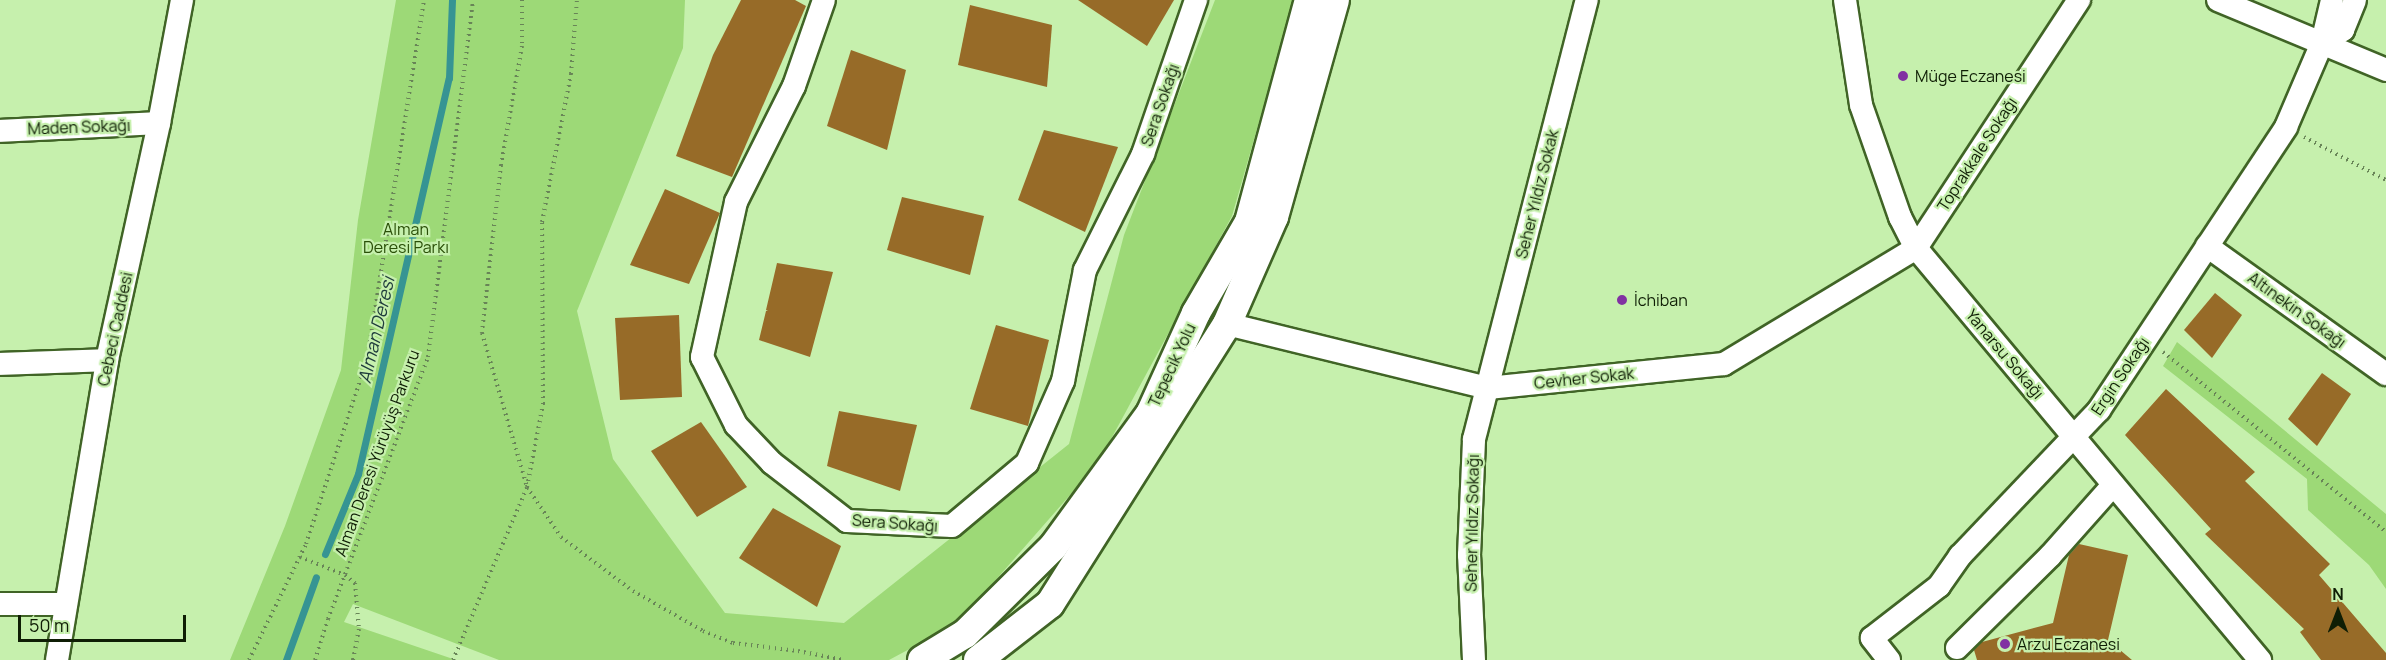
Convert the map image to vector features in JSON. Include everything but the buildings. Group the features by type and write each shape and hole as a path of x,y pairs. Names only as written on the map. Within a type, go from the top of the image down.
{"main road":[{"name":"Tepecik Yolu","path":"922,660 965,634 1053,547 1150,414 1196,313 1249,222 1309,0"},
{"name":"Tepecik Yolu","path":"978,660 1050,604 1227,324 1274,218 1335,0"},
{"path":"1196,313 1227,324"}],"street":[{"name":"Cebeci Caddesi","path":"57,660 107,360 159,123 182,0"},
{"name":"Sera Sokağı","path":"824,0 794,86 736,202 702,357 736,425 772,463 847,521 952,526 1027,463 1063,381 1085,270 1143,154 1196,0"},
{"name":"Seher Yıldız Sokak","path":"1488,388 1587,0"},
{"name":"Yanarsu Sokağı","path":"1845,0 1862,105 1900,217 1916,248 2260,660"},
{"name":"Toprakkale Sokağı","path":"1916,248 2079,0"},
{"path":"2218,0 2386,69"},
{"name":"Ergin Sokağı","path":"1889,660 1872,638 1939,586 1960,556 2075,438 2099,410 2286,127 2322,43 2332,0"},
{"name":"Ergin Sokağı","path":"2322,43 2343,30 2355,0"},
{"name":"Maden Sokağı","path":"0,131 159,123"},
{"name":"Altınekin Sokağı","path":"2207,246 2386,374"},
{"name":"Cevher Sokak","path":"1227,324 1488,388 1724,364 1916,248"},
{"path":"0,364 107,360"},
{"name":"Seher Yıldız Sokağı","path":"1474,660 1469,555 1474,439 1488,388"},
{"path":"1957,648 2050,556 2114,485"},
{"path":"0,604 66,604"}],"path":[{"path":"249,660 300,556 367,360 424,0"},
{"name":"Alman Deresi Yürüyüş Parkuru","path":"315,660 428,357 473,0"},
{"path":"522,0 522,46 501,165 482,333 527,487 561,537 633,591 703,631 733,643 798,651 844,660"},
{"path":"453,660 527,487 543,404 542,222 571,74 577,0"},
{"path":"2286,127 2386,180"},
{"path":"2147,338 2386,532"},
{"path":"300,556 345,575 355,583 359,629 353,660"}],"green space":[{"name":"Alman Deresi Parkı","path":"396,0 685,0 683,48 577,311 613,459 725,613 844,623 1069,444 1124,235 1215,0 1294,0 1232,216 1098,463 958,623 889,660 499,660 353,604 344,622 456,660 230,660 285,526 341,370 358,220"},
{"path":"2177,342 2386,514 2386,589 2369,565 2308,510 2307,479 2163,366"}],"waterway":[{"name":"Alman Deresi","path":"325,554 358,474 449,78 452,0"},
{"name":"Alman Deresi","path":"286,660 316,577"}],"place":[{"name":"Müge Eczanesi","path":"1903,76"},
{"name":"İchiban","path":"1622,300"},
{"name":"Arzu Eczanesi","path":"2005,644"}]}
